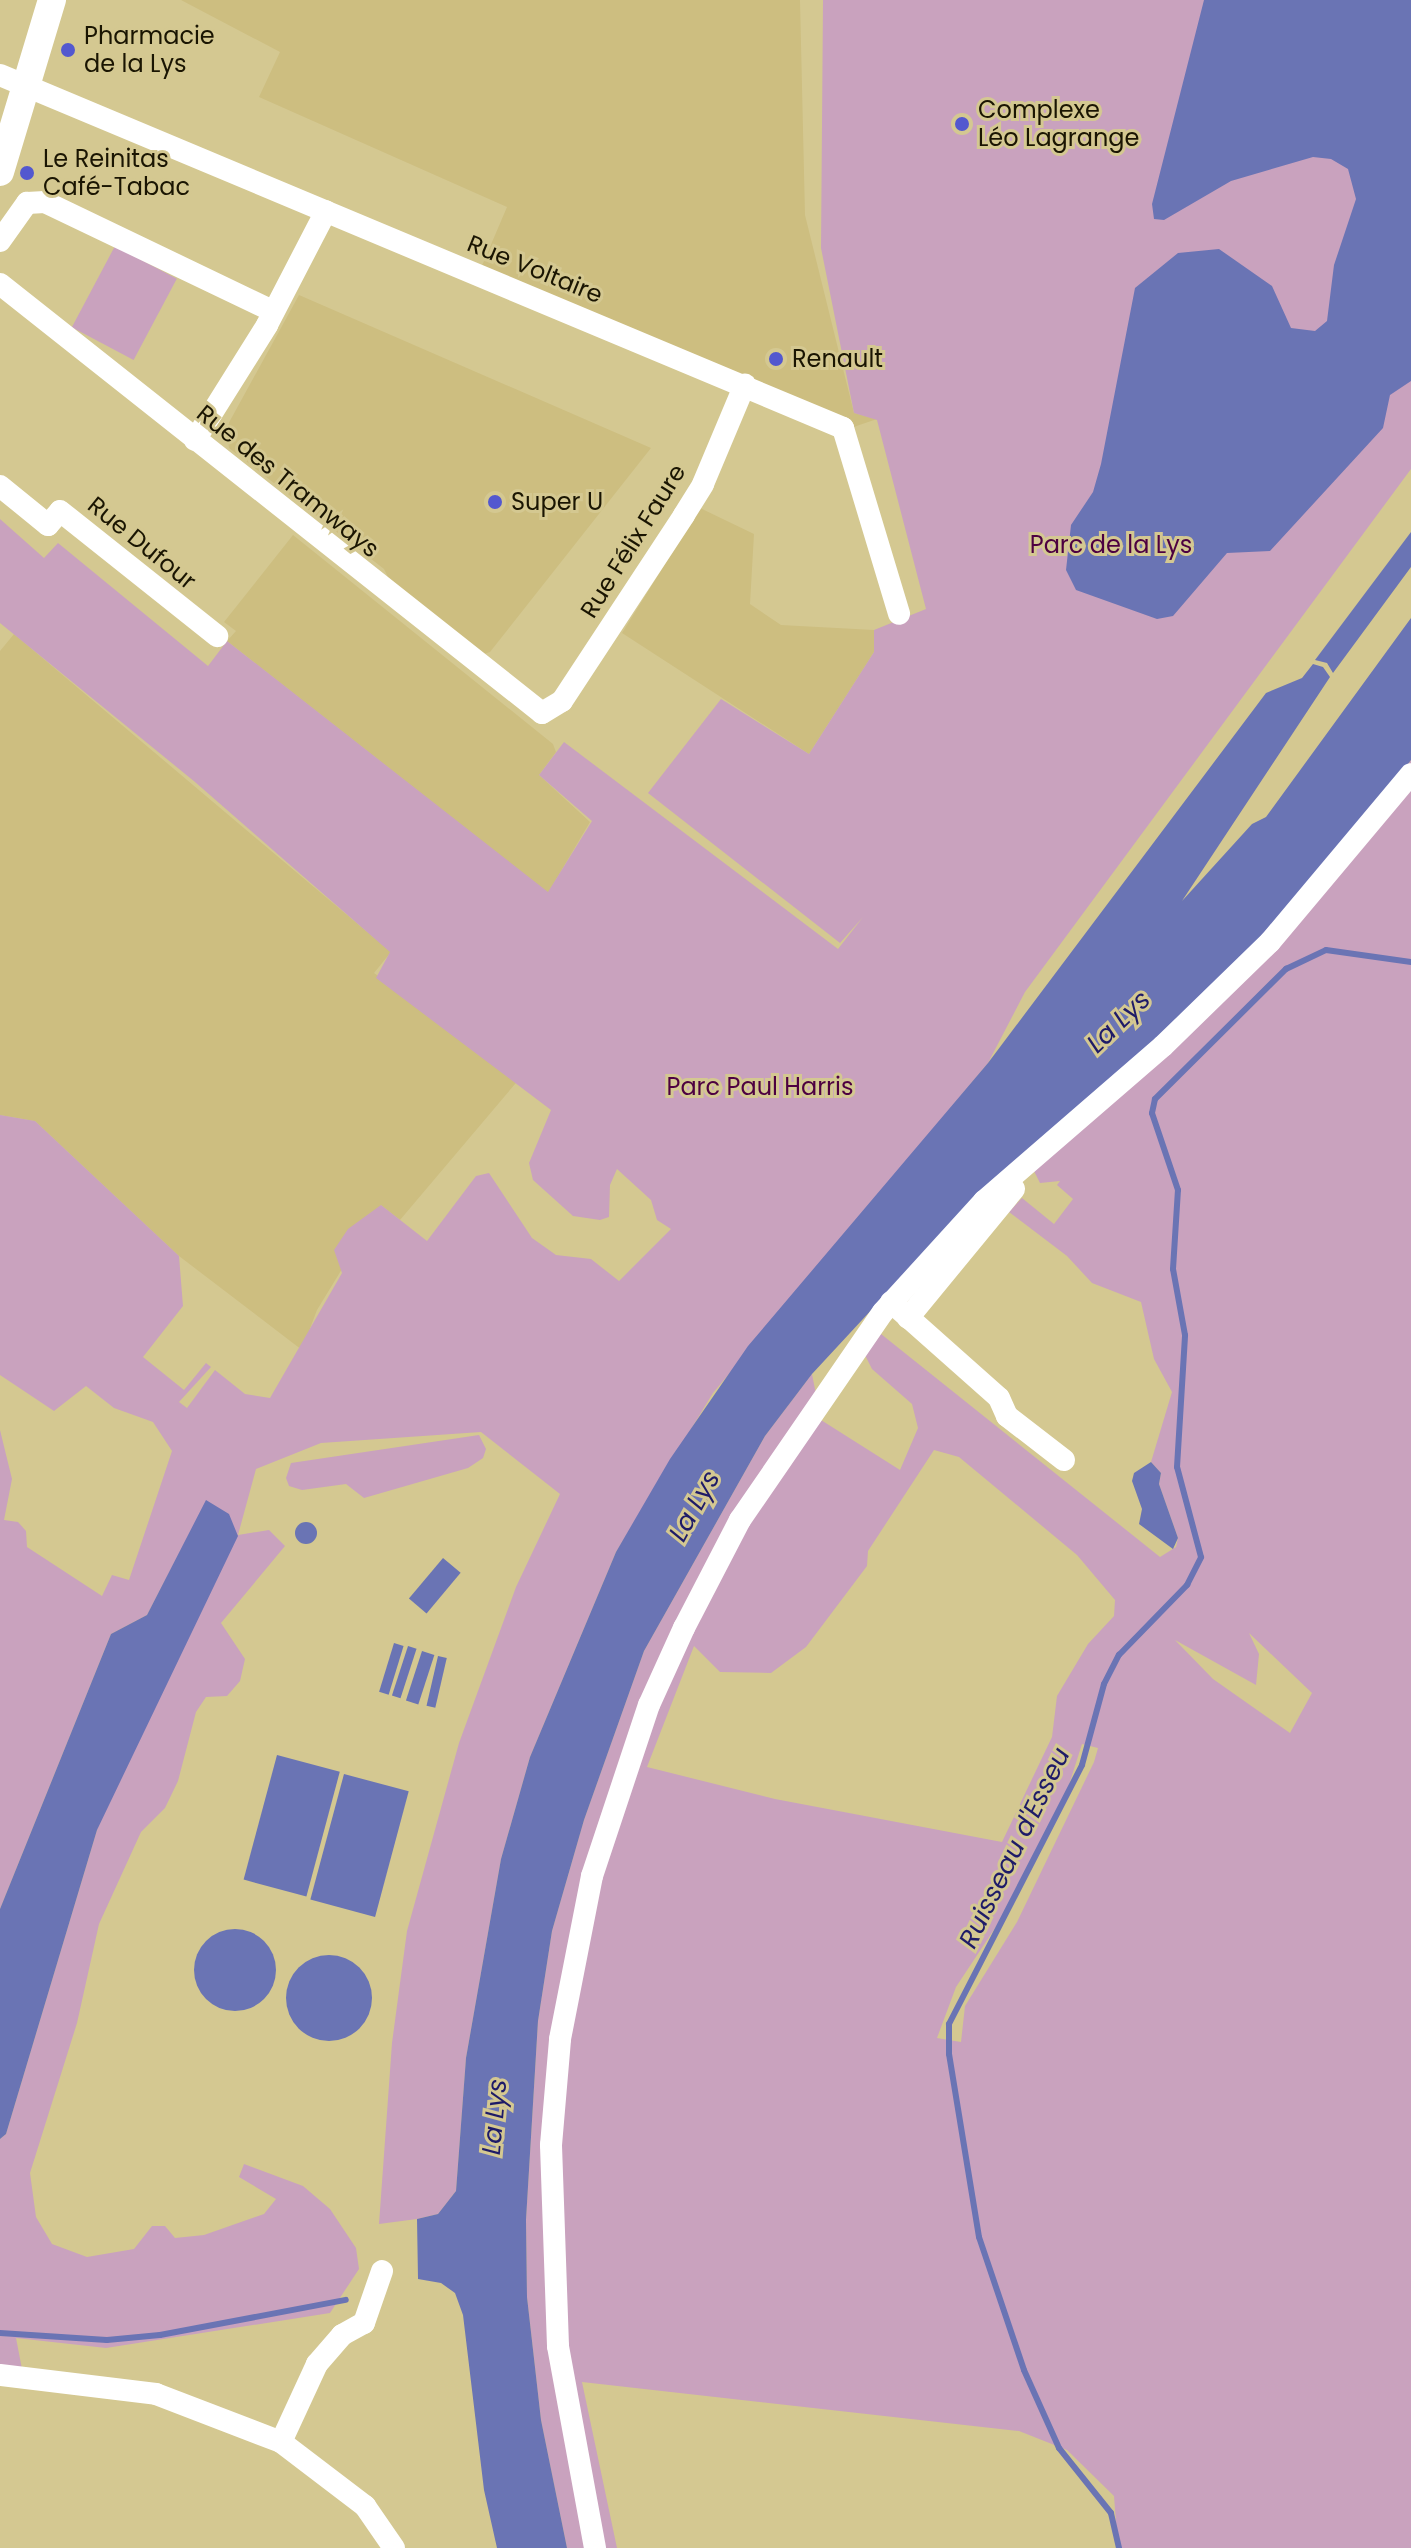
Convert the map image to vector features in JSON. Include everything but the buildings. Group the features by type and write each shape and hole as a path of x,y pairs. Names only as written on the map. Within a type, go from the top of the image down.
{"main road":[{"path":"0,172 52,0"},
{"path":"0,141 22,98"}],"street":[{"name":"Rue Voltaire","path":"0,75 22,98 326,211 745,384 843,428 899,614"},
{"path":"0,241 27,203 45,202 272,311"},
{"path":"195,440 272,311 326,211"},
{"name":"Rue des Tramways","path":"0,284 531,708 546,713"},
{"name":"Rue Félix Faure","path":"546,713 562,701 691,505 745,384"},
{"name":"Rue Dufour","path":"0,486 48,525 60,511 217,636"},
{"path":"595,2548 558,2346 551,2161 560,2039 592,1876 649,1705 714,1569 792,1439 891,1302 1025,1163 1163,1046 1262,950 1350,852 1411,774"},
{"path":"908,1318 1019,1183 1025,1163"},
{"path":"891,1302 999,1398 1007,1416 1064,1460"},
{"path":"281,2442 317,2364 342,2335 364,2323 382,2271"},
{"path":"0,2375 156,2394 281,2442 365,2506 394,2548"}],"shaded area":[{"path":"181,0 800,0 805,215 854,413 877,419 839,432 475,282 507,207 259,97 280,52"},
{"path":"299,295 651,448 490,652 484,654 392,585 384,569 229,448 226,428"},
{"path":"700,508 754,534 750,604 781,625 874,630 874,652 809,754 622,633"},
{"path":"293,535 553,744 556,752 539,775 590,822 548,893 227,641 236,631 224,622"},
{"path":"14,634 391,952 374,973 521,1077 400,1220 381,1205 317,1310 302,1350 179,1256 35,1121 0,1115 0,651"}],"green space":[{"path":"823,0 1411,0 1411,469 1025,992 988,1063 713,1393 616,1552 530,1757 501,1859 466,2058 456,2191 438,2214 417,2219 379,2224 392,2043 407,1931 459,1743 516,1587 560,1494 481,1432 321,1443 256,1469 238,1535 269,1530 285,1546 221,1623 245,1659 240,1681 227,1696 206,1697 196,1712 178,1781 165,1808 141,1832 99,1924 77,2023 30,2173 36,2217 52,2244 87,2257 134,2249 152,2226 165,2226 175,2238 204,2235 264,2214 276,2199 239,2177 244,2164 303,2186 330,2209 356,2248 359,2269 330,2313 106,2348 16,2338 22,2369 0,2367 0,2139 6,2134 97,1830 207,1500 147,1615 111,1634 0,1909 0,1430 12,1479 4,1520 18,1522 26,1531 27,1547 102,1596 112,1575 129,1580 172,1451 153,1422 114,1408 86,1386 54,1411 0,1375 0,1115 35,1121 179,1256 183,1306 143,1357 184,1390 206,1363 211,1367 179,1402 187,1408 215,1370 245,1394 270,1398 342,1273 334,1250 348,1229 381,1205 427,1241 476,1176 489,1173 532,1238 556,1255 591,1259 619,1281 671,1229 657,1220 651,1200 617,1169 610,1185 609,1217 600,1220 573,1216 533,1180 529,1163 551,1110 376,978 390,952 195,782 0,623 0,519 44,558 58,543 208,666 227,641 548,892 592,821 539,775 564,742 838,949 863,917 840,943 648,793 721,699 809,754 874,652 874,630 926,609 877,420 854,413 821,248"},
{"path":"115,246 177,279 134,360 72,327"},
{"path":"1411,760 1411,2548 1118,2548 1114,2496 1067,2450 1019,2431 582,2382 617,2548 567,2548 541,2420 527,2297 526,2220 538,2021 552,1931 584,1820 644,1651 765,1436 812,1374 821,1420 900,1470 918,1428 912,1404 872,1369 865,1355 881,1334 1160,1557 1176,1547 1178,1538 1159,1484 1161,1473 1151,1462 1172,1392 1154,1359 1141,1302 1092,1283 1067,1256 1009,1212 1022,1198 1054,1224 1073,1199 1057,1185 1060,1181 1040,1183 1032,1167 1366,819","holes":["934,1450 959,1457 1077,1555 1115,1600 1114,1616 1088,1644 1057,1696 1052,1737 1002,1842 775,1799 647,1767 694,1646 720,1672 771,1673 806,1647 867,1566 868,1551","1249,1633 1312,1693 1290,1733 1213,1679 1175,1640 1256,1685 1259,1654","1082,1744 1098,1748 1017,1922 965,2006 961,2042 937,2038 956,1987 999,1922 1067,1791"]},
{"path":"479,1435 486,1449 483,1458 468,1468 364,1498 346,1484 302,1490 289,1486 286,1478 291,1463"}],"water":[{"path":"1204,0 1411,0 1411,381 1390,395 1383,428 1270,551 1227,553 1173,616 1157,619 1076,590 1066,570 1071,525 1093,492 1101,464 1135,288 1178,253 1219,249 1272,286 1291,328 1315,331 1327,321 1334,265 1356,199 1348,169 1331,159 1313,157 1231,181 1164,220 1154,219 1152,204"},
{"path":"1411,532 1411,567 1333,673 1327,663 1315,660"},
{"name":"La Lys","path":"1411,618 1411,760 1366,819 1214,988 951,1224 812,1374 765,1436 644,1651 584,1820 552,1931 538,2021 526,2220 527,2297 541,2420 567,2548 497,2548 484,2490 463,2315 455,2293 441,2283 418,2279 417,2219 438,2214 456,2191 466,2058 501,1859 530,1757 616,1552 670,1459 748,1346 988,1063 1266,693 1302,678 1313,664 1323,667 1330,677 1182,901 1252,824 1266,817"},
{"path":"1151,1462 1161,1473 1159,1484 1178,1538 1173,1549 1139,1524 1142,1509 1132,1481 1134,1473"},
{"path":"206,1500 229,1514 238,1536 97,1830 6,2134 0,2139 0,1909 111,1634 147,1615"},
{"path":"306,1522 314,1525 317,1533 314,1541 306,1544 298,1541 295,1533 298,1525"},
{"path":"443,1558 461,1573 427,1613 409,1599"},
{"path":"394,1643 404,1646 389,1695 379,1692"},
{"path":"408,1646 417,1649 400,1698 392,1695"},
{"path":"422,1651 434,1655 418,1704 406,1700"},
{"path":"438,1656 447,1658 435,1708 427,1706"},
{"path":"277,1755 340,1772 306,1896 244,1880"},
{"path":"344,1774 409,1791 375,1917 310,1900"},
{"path":"235,1929 251,1933 264,1941 272,1954 276,1970 272,1986 264,1999 251,2007 235,2011 219,2007 206,1999 198,1986 194,1970 198,1954 206,1941 219,1933"},
{"path":"329,1955 345,1959 359,1968 368,1982 372,1998 368,2014 359,2028 345,2037 329,2041 313,2037 299,2028 290,2014 286,1998 290,1982 299,1968 313,1959"}],"waterway":[{"name":"Ruisseau d'Esseu","path":"1119,2548 1111,2513 1059,2448 1024,2370 979,2237 949,2054 949,2024 1082,1765 1104,1684 1119,1655 1187,1585 1201,1557 1177,1467 1185,1335 1173,1269 1178,1190 1152,1113 1155,1099 1286,969 1326,950 1411,962"},
{"path":"0,2333 107,2340 160,2335 346,2300"}],"place":[{"name":"Pharmacie de la Lys","path":"68,50"},
{"name":"Complexe Léo Lagrange","path":"962,124"},
{"name":"Le Reinitas Café-Tabac","path":"27,173"},
{"name":"Renault","path":"776,359"},
{"name":"Super U","path":"495,502"}],"park label":[{"name":"Parc de la Lys","path":"1111,545"},
{"name":"Parc Paul Harris","path":"760,1087"}]}
